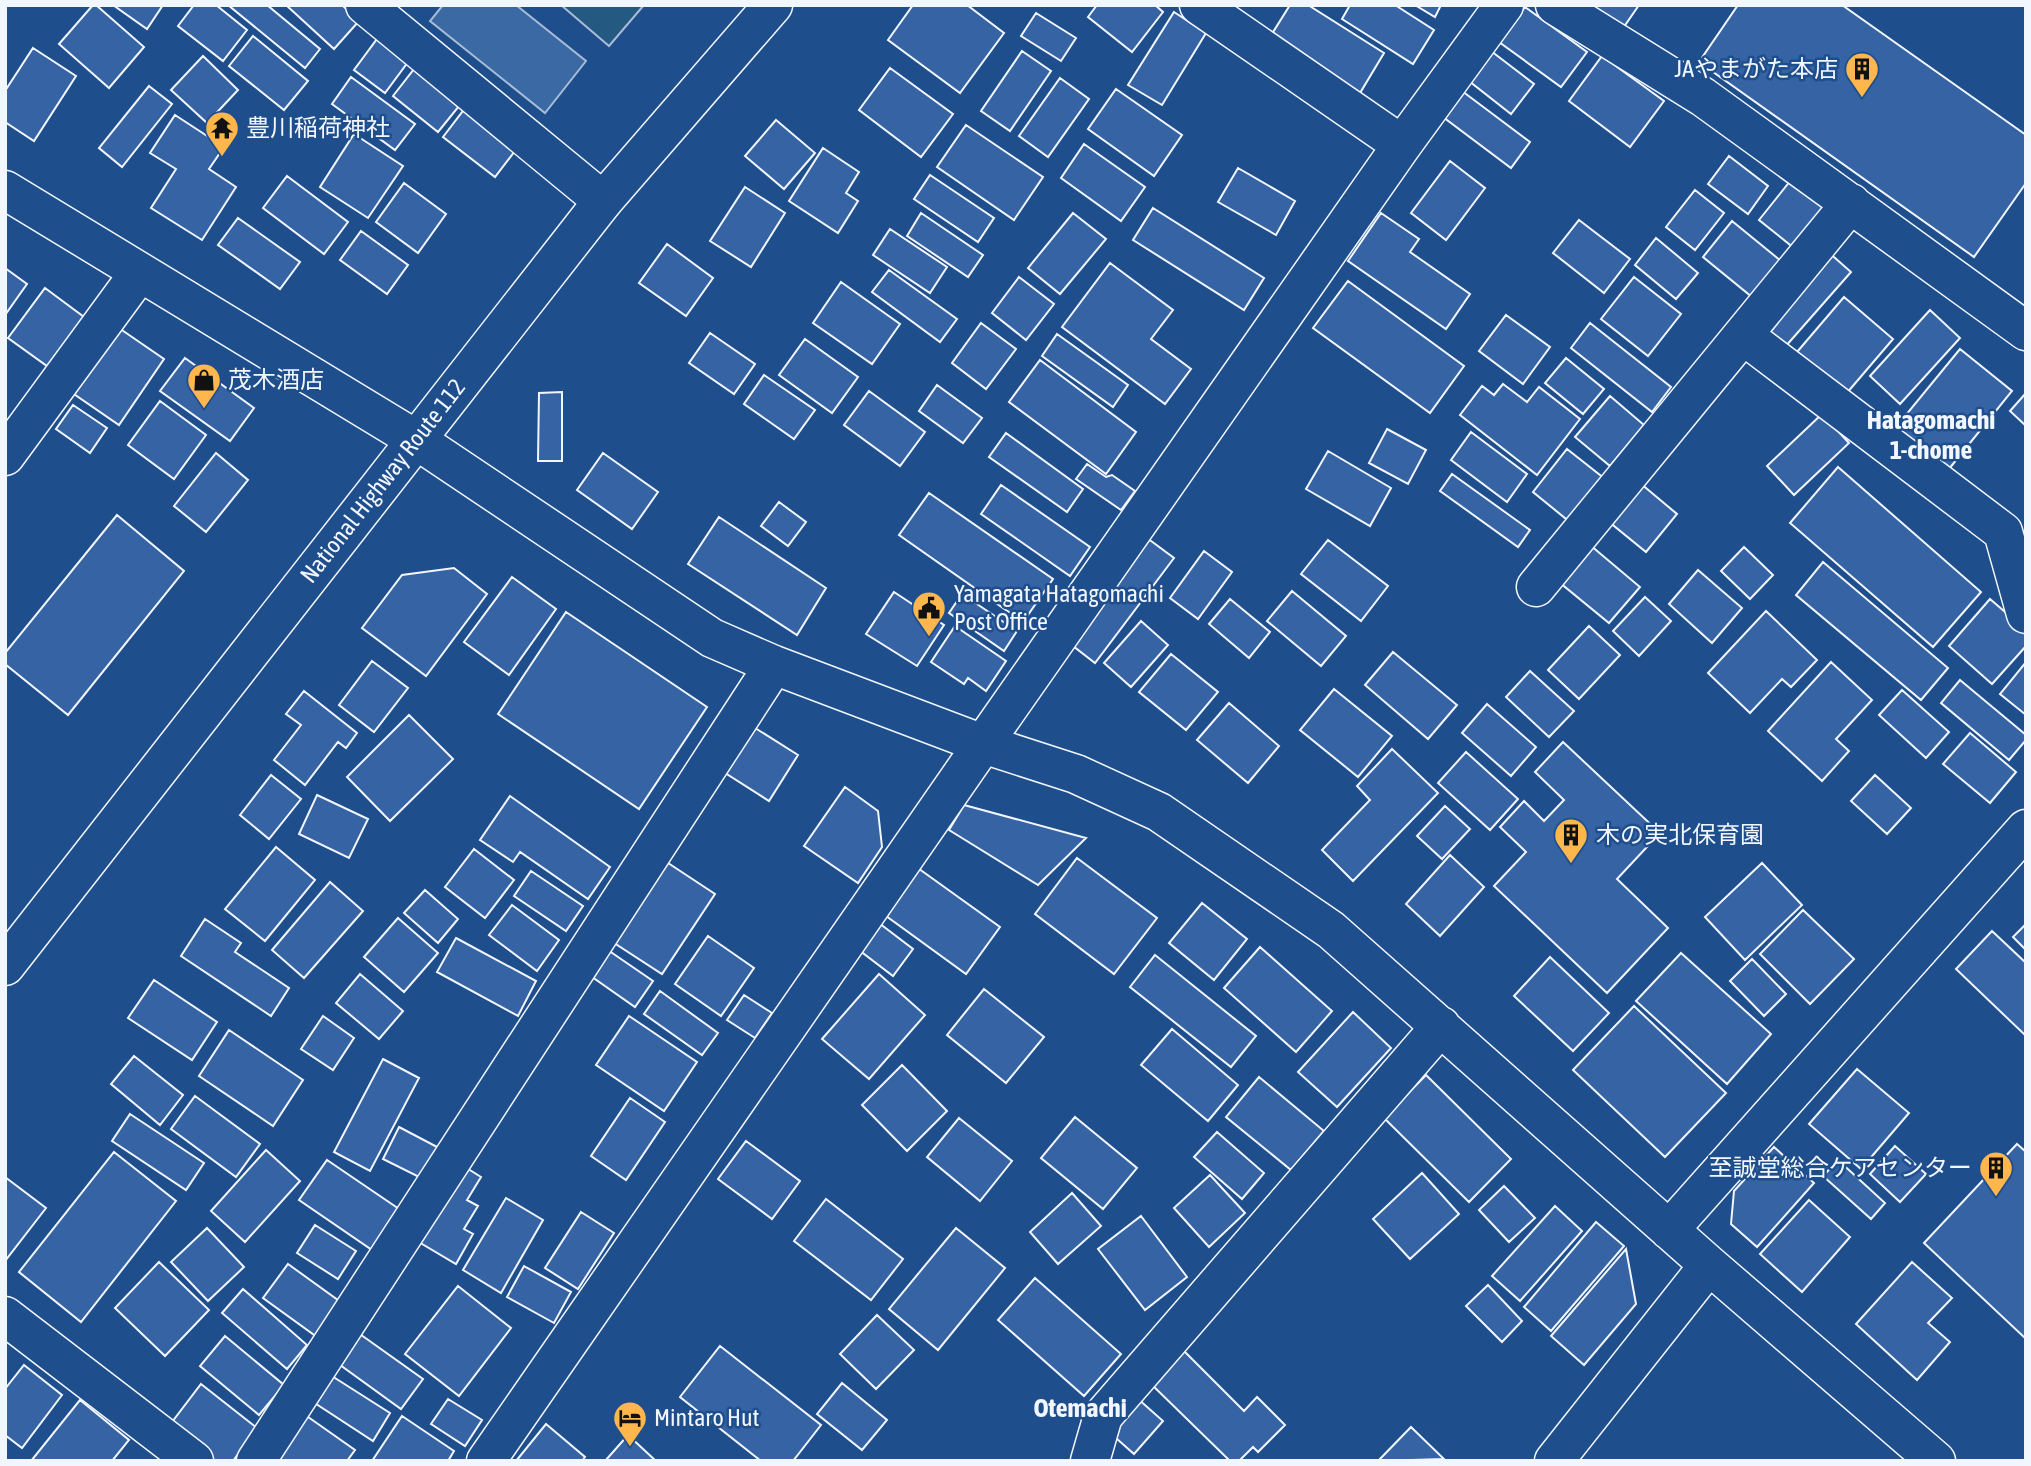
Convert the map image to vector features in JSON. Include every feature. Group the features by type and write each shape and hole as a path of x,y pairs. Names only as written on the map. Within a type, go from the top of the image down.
{"main road":[{"path":"365,5 603,201"},
{"name":"National Highway Route 112","path":"5,966 603,201 773,5"},
{"path":"1199,5 1402,145"},
{"path":"486,1461 983,744 1402,145 1504,5"},
{"path":"1555,5 1703,97 2026,331"},
{"path":"5,190 415,439 712,638 774,665 983,744 1076,774 1159,812 1331,930 1709,1265 1936,1461"},
{"path":"1536,587 1851,203"},
{"path":"5,456 140,272"},
{"path":"1744,335 2003,533 2026,614"},
{"path":"256,1461 774,665"},
{"path":"1670,1230 2026,829"},
{"path":"1090,1461 1103,1416 1441,1026"},
{"path":"1554,1461 1709,1265"},
{"path":"5,1316 194,1461"}],"shaded area":[{"path":"443,5 516,5 586,61 545,113 430,21"},
{"path":"561,5 644,5 609,46"}],"building":[{"path":"93,5 144,47 109,88 59,44"},
{"path":"113,5 163,5 147,29"},
{"path":"194,5 216,5 247,30 223,61 178,26"},
{"path":"228,5 267,5 320,49 305,68"},
{"path":"286,5 342,5 359,21 334,49"},
{"path":"913,5 967,5 1004,33 960,93 888,40"},
{"path":"1097,5 1155,5 1163,12 1132,52 1088,17"},
{"path":"1290,5 1308,5 1384,53 1360,93 1270,37"},
{"path":"1350,5 1395,5 1434,30 1413,64 1342,19"},
{"path":"1415,5 1441,5 1435,17"},
{"path":"1578,5 1639,5 1619,34"},
{"name":"JAやまがた本店","path":"1738,5 1842,5 2026,135 2026,183 1974,257 1699,62"},
{"path":"1525,7 1587,52 1561,87 1499,42"},
{"path":"1174,12 1206,33 1162,105 1128,85"},
{"path":"1036,13 1076,38 1061,61 1021,36"},
{"path":"253,36 308,81 284,110 229,66"},
{"path":"377,39 408,62 385,93 354,70"},
{"path":"33,48 76,76 34,141 5,122 5,91"},
{"path":"1022,51 1051,71 1010,131 981,111"},
{"path":"1491,51 1534,84 1511,114 1469,81"},
{"path":"203,56 238,90 207,123 171,90"},
{"path":"1602,56 1664,101 1630,147 1569,101"},
{"path":"418,64 464,100 438,132 393,96"},
{"path":"890,68 953,114 921,157 859,110"},
{"path":"351,77 415,124 395,150 332,104"},
{"path":"1060,78 1089,99 1048,157 1019,136"},
{"path":"149,86 172,104 122,167 99,148"},
{"path":"1116,89 1182,135 1154,176 1088,129"},
{"path":"1462,91 1530,142 1511,168 1443,117"},
{"path":"466,107 518,147 495,177 443,137"},
{"path":"175,115 224,147 209,169 236,187 202,240 151,208 176,169 150,153"},
{"path":"776,120 815,153 784,189 745,156"},
{"path":"966,125 1043,177 1014,220 937,167"},
{"path":"354,134 403,166 368,218 320,187"},
{"path":"1084,144 1145,187 1121,221 1061,178"},
{"path":"823,148 859,172 846,193 858,201 838,233 789,201"},
{"path":"1729,156 1768,186 1748,214 1708,184"},
{"path":"1450,161 1485,188 1446,240 1411,213"},
{"path":"1238,168 1295,201 1276,235 1218,202"},
{"path":"930,175 994,218 978,242 914,199"},
{"path":"1795,175 1830,204 1794,248 1759,220"},
{"path":"287,176 348,222 324,254 263,208"},
{"path":"404,183 446,214 418,253 376,222"},
{"path":"745,187 785,213 751,267 710,241"},
{"path":"1695,190 1724,213 1695,250 1666,227"},
{"path":"1153,208 1264,278 1244,310 1133,240"},
{"path":"921,213 983,255 968,277 907,236"},
{"path":"1073,213 1106,239 1060,294 1028,268"},
{"path":"1381,213 1419,239 1410,252 1470,294 1446,329 1348,261"},
{"path":"238,218 300,262 280,289 218,245"},
{"path":"1579,220 1630,259 1604,293 1553,253"},
{"path":"1732,221 1781,261 1752,297 1703,257"},
{"path":"890,229 947,267 930,293 873,255"},
{"path":"361,231 408,265 387,294 340,260"},
{"path":"1656,238 1698,273 1676,299 1635,265"},
{"path":"667,244 713,278 686,316 639,283"},
{"path":"1826,250 1851,272 1785,347 1761,326"},
{"path":"1110,263 1173,310 1151,339 1191,369 1165,404 1062,327"},
{"path":"5,268 27,284 5,315"},
{"path":"889,270 957,319 940,342 872,292"},
{"path":"1019,277 1054,304 1026,340 992,313"},
{"path":"1634,277 1681,314 1648,356 1601,319"},
{"path":"1348,281 1464,366 1430,413 1313,328"},
{"path":"841,282 900,324 872,364 813,323"},
{"path":"45,288 84,317 47,366 8,338"},
{"path":"1844,297 1893,339 1846,394 1797,352"},
{"path":"1930,310 1960,338 1900,404 1870,376"},
{"path":"1506,315 1550,347 1523,384 1479,351"},
{"path":"981,323 1016,349 986,389 952,363"},
{"path":"1590,323 1671,387 1652,412 1571,348"},
{"path":"116,326 164,359 119,425 71,392"},
{"path":"710,333 755,364 734,394 689,363"},
{"path":"1057,334 1128,385 1113,407 1042,356"},
{"path":"805,339 858,377 832,413 779,375"},
{"path":"1960,349 2012,391 1949,469 1896,427"},
{"path":"185,358 254,408 230,441 160,391"},
{"path":"1566,358 1604,389 1583,414 1545,383"},
{"path":"1040,360 1136,432 1106,474 1009,402"},
{"path":"764,375 815,410 794,439 744,404"},
{"path":"1503,384 1527,402 1539,387 1580,419 1537,475 1460,415 1482,386 1494,395"},
{"path":"937,385 982,418 963,443 919,411"},
{"path":"869,391 925,432 900,466 844,425"},
{"path":"562,392 562,461 538,461 539,393"},
{"path":"2026,393 2026,426 2010,411"},
{"path":"1610,396 1644,425 1610,466 1575,437"},
{"path":"160,401 206,435 174,479 128,445"},
{"path":"73,405 107,428 90,453 56,429"},
{"path":"1822,414 1849,443 1794,495 1767,466"},
{"path":"1387,429 1426,450 1408,484 1369,463"},
{"path":"1471,432 1527,474 1507,502 1451,460"},
{"path":"1006,433 1083,489 1067,512 989,457"},
{"path":"1567,449 1605,479 1571,523 1533,492"},
{"path":"1328,451 1391,488 1370,526 1306,489"},
{"path":"216,453 248,480 206,532 174,506"},
{"path":"603,453 658,492 632,529 577,490"},
{"path":"1087,464 1106,477 1112,475 1135,491 1121,510 1076,479"},
{"path":"1838,467 1981,592 1933,647 1790,523"},
{"path":"1452,474 1530,530 1518,547 1440,491"},
{"path":"1640,483 1677,514 1646,552 1608,521"},
{"path":"1001,485 1090,547 1070,576 981,514"},
{"path":"929,493 1053,579 1023,622 899,535"},
{"path":"779,502 806,522 788,546 761,526"},
{"path":"117,515 184,571 68,715 5,664 5,653"},
{"path":"719,517 826,588 797,635 688,564"},
{"path":"1143,535 1174,558 1095,663 1064,639"},
{"path":"1328,540 1388,586 1361,621 1301,574"},
{"path":"1590,545 1640,587 1609,623 1559,582"},
{"path":"1744,547 1773,575 1750,599 1721,571"},
{"path":"1204,551 1232,572 1198,619 1170,598"},
{"path":"1823,562 1948,668 1921,700 1796,595"},
{"path":"454,568 487,594 426,676 362,628 402,575"},
{"path":"1698,570 1742,608 1712,643 1669,604"},
{"path":"512,577 556,609 509,675 464,642"},
{"path":"1292,591 1346,636 1321,666 1267,621"},
{"path":"894,592 944,625 917,666 866,634"},
{"path":"962,594 1017,631 1004,651 949,613"},
{"path":"1645,597 1671,621 1639,656 1613,631"},
{"path":"1230,599 1270,632 1249,658 1209,624"},
{"path":"1990,599 2026,630 2026,646 1992,684 1949,646"},
{"path":"1766,611 1817,660 1791,687 1782,679 1750,713 1708,673"},
{"path":"566,612 707,707 639,809 498,714"},
{"path":"1141,621 1168,645 1131,687 1104,663"},
{"path":"955,626 1006,661 986,691 968,678 964,684 931,662"},
{"path":"1589,626 1620,655 1579,699 1548,670"},
{"path":"1393,652 1457,705 1428,739 1365,685"},
{"path":"1171,654 1218,692 1186,730 1139,692"},
{"path":"372,661 408,688 374,732 339,705"},
{"path":"1831,662 1872,700 1836,739 1849,751 1822,781 1768,731"},
{"path":"2026,662 2026,715 2000,694"},
{"path":"1530,671 1574,711 1549,737 1506,697"},
{"path":"1960,680 2026,735 2026,740 2009,760 1941,703"},
{"path":"1334,689 1392,736 1358,777 1300,730"},
{"path":"1902,690 1949,732 1926,758 1879,715"},
{"path":"304,691 357,733 346,748 338,742 305,785 274,760 301,725 286,714"},
{"path":"1229,703 1279,746 1248,783 1197,740"},
{"path":"1487,704 1536,747 1511,776 1462,733"},
{"path":"409,715 453,759 390,821 347,777"},
{"path":"752,726 798,755 769,801 722,771"},
{"path":"1970,733 2016,772 1990,803 1943,764"},
{"name":"木の実北保育園","path":"1563,742 1660,833 1617,879 1668,928 1607,993 1494,886 1526,852 1500,827 1524,801 1544,821 1564,800 1535,772"},
{"path":"1392,749 1438,793 1353,881 1322,850 1370,800 1357,786"},
{"path":"1466,752 1518,799 1490,830 1438,783"},
{"path":"271,775 301,799 269,839 240,815"},
{"path":"1875,775 1911,808 1887,834 1851,801"},
{"path":"845,787 878,811 882,847 858,883 804,846"},
{"path":"317,795 368,819 349,858 299,834"},
{"path":"510,796 610,867 588,899 520,852 513,862 480,840"},
{"path":"964,805 1086,838 1038,885 949,830"},
{"path":"1445,806 1470,829 1442,859 1417,836"},
{"path":"276,847 315,880 265,941 225,909"},
{"path":"474,849 514,880 485,918 445,887"},
{"path":"1450,855 1484,887 1440,936 1406,904"},
{"path":"1077,858 1157,918 1114,974 1035,914"},
{"path":"662,859 715,894 662,974 608,939"},
{"path":"1762,863 1802,905 1745,960 1705,917"},
{"path":"915,866 1000,927 966,974 882,913"},
{"path":"531,871 583,906 566,931 514,896"},
{"path":"330,882 363,911 304,978 272,950"},
{"path":"425,890 458,919 438,943 404,913"},
{"path":"1202,903 1247,939 1214,980 1169,943"},
{"path":"512,905 559,940 537,971 489,935"},
{"path":"1803,910 1854,959 1810,1004 1760,954"},
{"path":"398,918 438,953 404,992 364,957"},
{"path":"205,919 241,943 235,952 289,988 271,1016 181,956"},
{"path":"875,920 913,949 893,976 855,947"},
{"path":"2026,924 2026,950 2013,937"},
{"path":"1992,931 2026,963 2026,1036 1956,969"},
{"path":"708,936 754,968 721,1016 675,984"},
{"path":"456,938 536,981 518,1016 437,972"},
{"path":"602,946 653,981 635,1007 585,972"},
{"path":"1260,947 1332,1011 1296,1052 1224,988"},
{"path":"1681,953 1771,1034 1727,1084 1636,1001"},
{"path":"1155,955 1256,1036 1231,1067 1130,987"},
{"path":"1550,957 1609,1013 1573,1051 1514,996"},
{"path":"1752,959 1786,994 1764,1016 1730,981"},
{"path":"360,974 403,1011 379,1039 336,1003"},
{"path":"879,974 925,1015 869,1079 822,1039"},
{"path":"154,980 217,1022 192,1060 128,1018"},
{"path":"984,989 1044,1037 1006,1083 947,1035"},
{"path":"660,991 718,1033 702,1055 644,1014"},
{"path":"744,995 772,1013 755,1038 727,1020"},
{"path":"1634,1006 1726,1093 1665,1157 1573,1070"},
{"path":"1353,1012 1391,1048 1337,1107 1298,1072"},
{"path":"323,1016 354,1038 333,1070 301,1049"},
{"path":"629,1016 697,1062 664,1111 596,1065"},
{"path":"1172,1029 1238,1085 1208,1121 1141,1065"},
{"path":"229,1030 303,1080 273,1126 199,1076"},
{"path":"134,1056 183,1095 160,1125 111,1084"},
{"path":"383,1059 419,1078 370,1171 334,1152"},
{"path":"902,1065 947,1111 907,1151 862,1105"},
{"path":"1857,1069 1909,1113 1861,1169 1809,1124"},
{"path":"1426,1075 1511,1159 1469,1202 1384,1118"},
{"path":"1259,1077 1324,1131 1291,1170 1226,1117"},
{"path":"195,1096 260,1144 236,1177 171,1129"},
{"path":"630,1098 665,1122 626,1180 591,1156"},
{"path":"130,1114 204,1163 186,1190 112,1141"},
{"path":"1075,1117 1137,1168 1103,1209 1041,1158"},
{"path":"959,1118 1012,1161 980,1201 927,1157"},
{"path":"399,1127 439,1148 423,1179 383,1159"},
{"path":"1217,1132 1264,1173 1242,1199 1194,1157"},
{"path":"746,1141 800,1181 772,1219 718,1179"},
{"name":"至誠堂総合ケアセンター","path":"2017,1144 2026,1152 2026,1339 1924,1243"},
{"path":"1895,1146 1926,1174 1900,1202 1870,1174"},
{"path":"1774,1147 1814,1183 1757,1247 1731,1224 1734,1191"},
{"path":"266,1150 300,1181 245,1242 211,1211"},
{"path":"114,1152 176,1201 81,1322 19,1272"},
{"path":"327,1160 402,1211 375,1252 299,1200"},
{"path":"1838,1160 1885,1203 1871,1219 1823,1176"},
{"path":"457,1162 481,1177 467,1200 478,1206 464,1229 473,1234 456,1264 412,1238"},
{"path":"1422,1173 1459,1214 1410,1259 1373,1219"},
{"path":"1210,1175 1245,1213 1209,1247 1174,1208"},
{"path":"5,1177 46,1208 5,1261"},
{"path":"1504,1186 1535,1218 1509,1242 1479,1210"},
{"path":"1072,1193 1101,1226 1058,1264 1030,1232"},
{"path":"506,1198 543,1220 501,1293 463,1270"},
{"path":"826,1199 903,1259 871,1300 794,1241"},
{"path":"1809,1200 1850,1237 1802,1292 1760,1254"},
{"path":"1555,1206 1582,1231 1520,1301 1492,1276"},
{"path":"581,1212 614,1233 578,1289 545,1268"},
{"path":"1141,1216 1187,1277 1145,1310 1098,1249"},
{"path":"1596,1222 1624,1246 1551,1331 1524,1307"},
{"path":"315,1225 356,1251 338,1279 297,1253"},
{"path":"207,1228 244,1267 208,1301 171,1262"},
{"path":"956,1228 1005,1268 938,1350 889,1309"},
{"path":"1626,1249 1636,1304 1584,1365 1551,1336"},
{"path":"159,1262 209,1310 165,1356 115,1308"},
{"path":"1912,1262 1952,1298 1928,1323 1950,1342 1917,1380 1856,1324"},
{"path":"288,1264 342,1303 317,1337 263,1298"},
{"path":"524,1266 571,1292 554,1323 507,1297"},
{"path":"1035,1278 1121,1354 1084,1396 998,1320"},
{"path":"1488,1285 1522,1321 1502,1342 1466,1306"},
{"path":"458,1286 511,1328 459,1396 405,1354"},
{"path":"243,1289 307,1345 287,1369 222,1313"},
{"path":"877,1315 914,1350 876,1389 840,1354"},
{"path":"357,1332 423,1379 401,1409 336,1362"},
{"path":"225,1336 284,1385 259,1415 200,1366"},
{"path":"720,1346 821,1425 793,1461 761,1461 680,1397"},
{"path":"1182,1349 1244,1411 1257,1397 1285,1425 1258,1452 1253,1447 1239,1461 1230,1461 1149,1382"},
{"path":"24,1365 62,1395 22,1448 5,1435 5,1389"},
{"path":"324,1371 390,1413 373,1441 307,1398"},
{"path":"842,1383 887,1420 862,1450 817,1414"},
{"path":"201,1384 257,1428 233,1461 215,1461 169,1426"},
{"path":"1137,1398 1163,1421 1134,1454 1108,1431"},
{"path":"448,1399 482,1420 465,1446 431,1424"},
{"path":"80,1400 129,1440 112,1461 31,1461"},
{"path":"301,1412 355,1450 347,1461 268,1461"},
{"path":"402,1416 454,1451 448,1461 372,1461"},
{"path":"546,1424 585,1457 582,1461 516,1461"},
{"path":"1411,1427 1444,1459 1378,1461"},
{"name":"Mintaro Hut","path":"628,1435 656,1461 605,1461"}],"place":[{"name":"JAやまがた本店","path":"1862,99"},
{"name":"豊川稲荷神社","path":"222,158"},
{"name":"茂木酒店","path":"204,410"},
{"name":"Yamagata Hatagomachi Post Office","path":"929,638"},
{"name":"木の実北保育園","path":"1571,865"},
{"name":"至誠堂総合ケアセンター","path":"1996,1198"},
{"name":"Mintaro Hut","path":"630,1448"}],"district":[{"name":"Hatagomachi 1-chome","path":"1931,435"},
{"name":"Otemachi","path":"1080,1408"}]}
